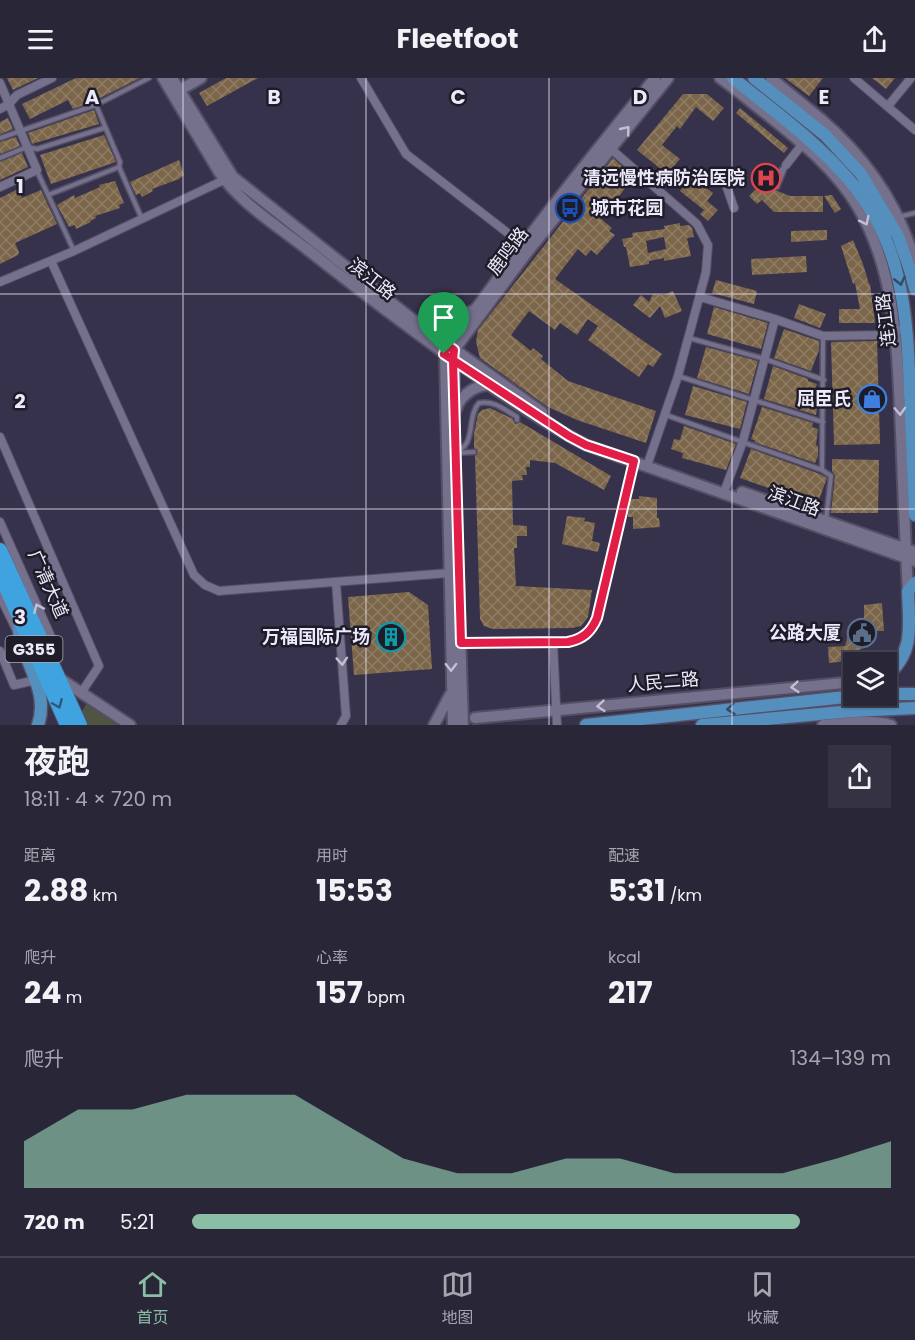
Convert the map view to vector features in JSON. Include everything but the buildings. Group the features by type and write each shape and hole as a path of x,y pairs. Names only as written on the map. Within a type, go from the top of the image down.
{"highway":[{"name":"广清大道","path":"0,550 80,725"},
{"name":"G355","path":"0,574 67,725"}],"main road":[{"name":"连江路","path":"733,78 851,182 880,226 900,279 901,329 915,515"},
{"name":"连江路","path":"754,78 831,134 850,161 873,183 898,236 915,282"},
{"path":"897,666 908,647 911,587"},
{"path":"20,617 19,636 42,703 38,725"},
{"path":"897,694 915,694"},
{"name":"人民二路","path":"586,725 843,697"},
{"path":"702,725 852,711 915,708"}],"street":[{"path":"0,109 9,104 17,95 52,78"},
{"name":"滨江路","path":"163,78 175,86 232,177 412,319 489,385 586,445 910,555"},
{"path":"175,86 187,78"},
{"path":"175,86 201,78"},
{"path":"361,78 406,154 526,247"},
{"name":"鹿鸣路","path":"450,352 479,306 668,78"},
{"path":"720,78 805,141 786,165"},
{"path":"771,78 822,120 831,134"},
{"path":"854,78 915,130"},
{"path":"888,105 911,78"},
{"name":"鹿鸣路","path":"450,352 650,81"},
{"path":"0,83 37,170 0,187"},
{"name":"滨江路","path":"175,86 224,180 247,201 376,304 570,430 588,439 826,521 910,555"},
{"path":"610,149 691,219 703,234 708,245 709,253 700,297 678,376 649,460"},
{"path":"0,282 74,251 224,180"},
{"path":"725,182 734,208"},
{"path":"873,183 898,217 915,262"},
{"path":"51,261 194,575 205,585 219,591 449,573"},
{"path":"700,297 823,336 882,335 901,329 911,587"},
{"path":"412,319 428,324 445,323 479,306"},
{"path":"726,487 743,441 775,319"},
{"path":"450,352 461,643 453,725"},
{"path":"450,352 449,573 457,692 463,725"},
{"path":"454,420 461,398 482,386 489,385"},
{"path":"0,438 99,666 81,693"},
{"path":"461,643 553,642 577,640 584,637 594,625 634,461"},
{"name":"广清大道","path":"0,522 56,648 51,662"},
{"path":"336,582 346,716 341,725"},
{"path":"0,596 19,636"},
{"path":"553,642 557,725"},
{"path":"0,651 14,684 36,680"},
{"path":"59,678 130,725"},
{"name":"人民二路","path":"478,722 556,710 843,683"},
{"path":"457,692 478,722"},
{"path":"433,724 457,692"},
{"path":"852,711 869,714 891,725"},
{"path":"823,725 877,721 891,725"}],"lane":[{"path":"0,138 96,105 149,78"},
{"path":"96,105 120,162 119,167 142,219"},
{"path":"0,158 27,147 37,149 104,128"},
{"path":"786,165 780,179 777,187 771,181 786,165"},
{"path":"48,195 119,167"},
{"path":"37,170 74,251"},
{"path":"898,217 915,213"},
{"path":"822,470 823,336"},
{"path":"688,338 765,359 824,380"},
{"path":"678,376 823,423"},
{"path":"455,452 467,445 472,418 479,403 488,402 498,405 517,417 517,420"},
{"path":"665,415 822,470 831,476 826,521"},
{"path":"455,452 474,452"}],"green space":[{"path":"87,703 125,725 87,725 82,711"}],"place":[{"name":"清远慢性病防治医院","path":"766,178"},
{"name":"城市花园","path":"570,208"},
{"name":"屈臣氏","path":"872,399"},
{"name":"公路大厦","path":"862,633"},
{"name":"万福国际广场","path":"391,637"}],"route":[{"path":"444,354 447,345 454,350 453,360 550,426 586,445 634,461 597,618 584,637 568,642 461,643 453,360 444,354"}]}
